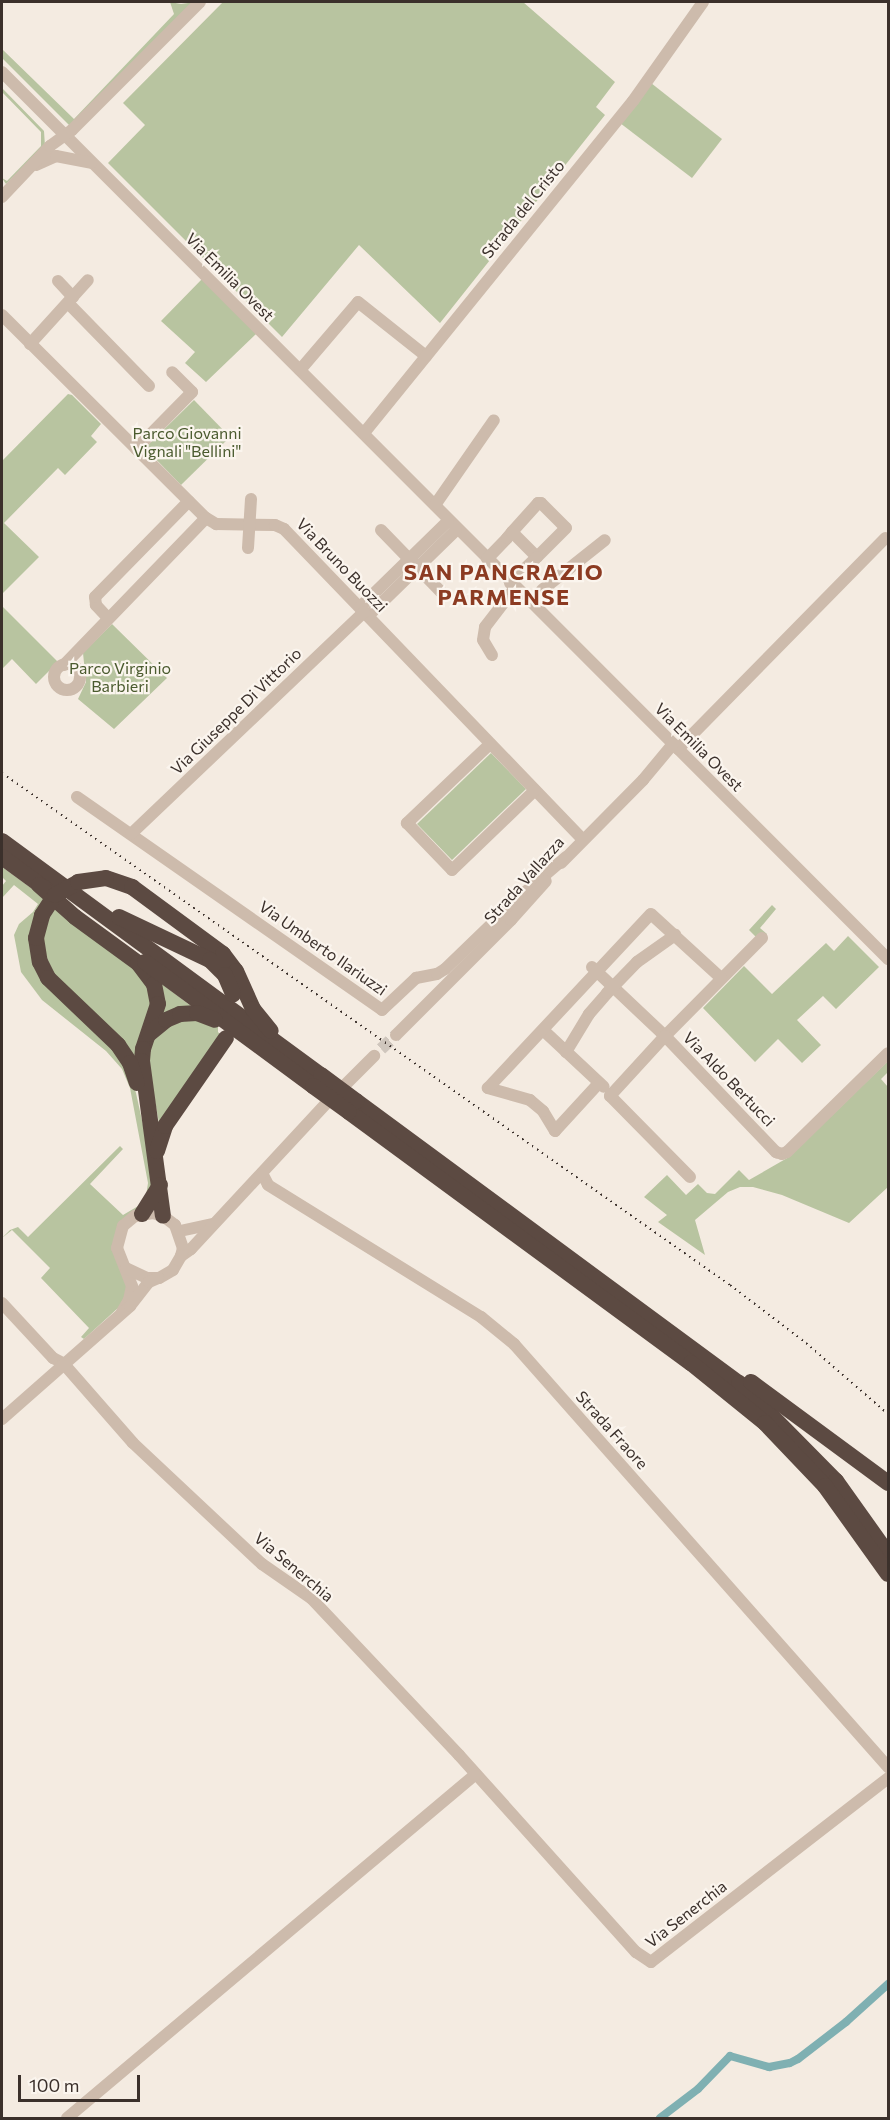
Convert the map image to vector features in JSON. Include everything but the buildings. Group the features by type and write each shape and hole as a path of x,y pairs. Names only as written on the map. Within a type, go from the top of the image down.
{"highway":[{"path":"2,842 691,1363 765,1423 825,1486 888,1574"},
{"path":"2,857 289,1068"},
{"path":"156,1161 130,1063 114,1041 51,982 40,962 36,938 42,915 55,895 82,880 106,878 132,887 223,954 236,971 259,1018 317,1081"},
{"path":"39,885 70,913 147,973 154,984 158,1001 143,1049 142,1066 163,1216"},
{"path":"81,900 92,902 136,926 205,956 222,971 233,994"},
{"path":"149,1034 174,1016 200,1014 220,1024 270,1060 317,1081"},
{"path":"156,1161 163,1130 225,1038"},
{"path":"352,1107 647,1315 739,1383 797,1438 836,1480 888,1554"},
{"path":"142,1214 160,1185"},
{"path":"647,1315 692,1339 888,1483"}],"street":[{"path":"2,197 30,168 53,151 200,2"},
{"name":"Strada del Cristo","path":"364,433 633,101 703,2"},
{"name":"Via Emilia Ovest","path":"2,72 888,959"},
{"path":"49,120 53,151"},
{"path":"53,151 95,165"},
{"path":"30,344 88,280"},
{"path":"58,281 70,300 149,386"},
{"path":"300,370 358,302 426,356"},
{"path":"3,319 206,518 76,651 69,666"},
{"path":"136,449 192,392 171,372"},
{"path":"435,505 494,420"},
{"path":"248,548 251,500"},
{"path":"108,618 96,605 95,597 189,501"},
{"path":"487,560 538,503 566,525 566,528 537,557 513,586 485,627 483,640 492,655"},
{"name":"Via Bruno Buozzi","path":"206,518 216,524 278,526 284,529 582,839"},
{"name":"Via Giuseppe Di Vittorio","path":"131,834 452,525"},
{"path":"381,530 441,592"},
{"path":"161,531 177,547"},
{"path":"510,535 537,557"},
{"name":"Strada Vallazza","path":"396,1035 511,920 582,839 676,746 709,719 885,538"},
{"path":"542,590 605,540"},
{"path":"127,566 142,582"},
{"path":"490,744 407,823 452,870 535,790"},
{"name":"Via Umberto Ilariuzzi","path":"77,797 382,1010 416,978 438,974 445,969 524,893 566,857"},
{"path":"599,1083 555,1131 543,1111 530,1100 488,1088 543,1030 594,970 651,914 722,978"},
{"path":"566,1052 589,1014 613,987 644,957 675,935"},
{"path":"594,970 665,1036 762,938"},
{"path":"543,1030 611,1094 690,1178"},
{"name":"Via Aldo Bertucci","path":"611,1094 665,1036 776,1152 782,1154 787,1152 888,1053"},
{"path":"346,1084 378,1052"},
{"path":"2,1419 130,1306 149,1281 173,1270 182,1256 325,1105"},
{"name":"Strada Fraore","path":"262,1173 268,1185 481,1317 514,1344 888,1767"},
{"path":"122,1312 129,1300 132,1286 117,1248 120,1233 129,1221 142,1214 163,1216 180,1231 182,1256"},
{"path":"180,1231 214,1223"},
{"path":"126,1268 141,1277 159,1278"},
{"name":"Via Senerchia","path":"2,1303 53,1358 63,1363 133,1443 262,1564 311,1598 476,1773 636,1952 651,1962 888,1778"},
{"path":"67,2118 476,1773"}],"green space":[{"path":"170,2 181,4 195,2 70,126 2,58 2,49 74,119 174,14"},
{"path":"223,2 523,2 615,82 596,107 605,115 440,323 359,245 282,337 108,163 145,125 123,103"},
{"path":"651,83 722,139 692,178 620,123"},
{"path":"2,88 44,131 45,146 6,184 2,178 7,181 41,146 41,132 2,92"},
{"path":"202,279 257,333 206,382 185,363 195,352 161,321"},
{"path":"68,394 72,395 101,424 91,436 97,442 65,475 58,468 4,523 39,557 2,594 2,461"},
{"name":"Parco Giovanni Vignali \"Bellini\"","path":"194,400 230,437 181,485 145,448"},
{"path":"2,606 58,662 36,684 12,659 2,669"},
{"name":"Parco Virginio Barbieri","path":"112,624 167,678 114,729 78,699 86,682 83,653"},
{"path":"491,753 526,789 452,860 417,824"},
{"path":"2,867 45,898 37,912 32,929 36,963 48,984 111,1044 127,1065 136,1093 150,1157 154,1186 151,1201 143,1210 123,1222 114,1239 116,1259 128,1281 126,1297 118,1308 84,1339 81,1337 89,1328 41,1278 50,1268 12,1230 2,1238 10,1230 18,1227 28,1237 120,1146 123,1149 90,1184 123,1215 145,1202 148,1183 130,1088 122,1069 106,1051 42,1000 21,972 14,935 19,924 33,912 38,904 14,885 2,898 2,886 6,881 2,877"},
{"path":"53,905 136,966 154,999 136,1061 53,977 41,938"},
{"path":"772,905 776,909 760,928 767,934 762,943 749,930"},
{"path":"848,936 879,967 836,1009 823,996 797,1020 821,1045 802,1063 778,1039 755,1062 703,1008 744,966 772,994 826,943 834,951"},
{"path":"158,981 191,1006 160,1018"},
{"path":"184,1017 218,1026 218,1032 222,1036 160,1128 148,1064 148,1051 157,1033"},
{"path":"888,1061 888,1072 881,1079 888,1087 888,1187 849,1223 782,1195 753,1187 740,1187 728,1192 695,1220 705,1255 658,1222 667,1215 644,1197 667,1175 686,1195 698,1184 707,1193 715,1194 739,1170 749,1180 789,1157"}],"waterway":[{"path":"660,2118 698,2089 730,2056 769,2067 798,2059 846,2022 888,1984"}],"tunnel":[{"path":"381,1049 396,1035"}],"railway":[{"path":"2,773 730,1285 806,1343 888,1414"}],"district":[{"name":"SAN PANCRAZIO PARMENSE","path":"504,584"}]}
